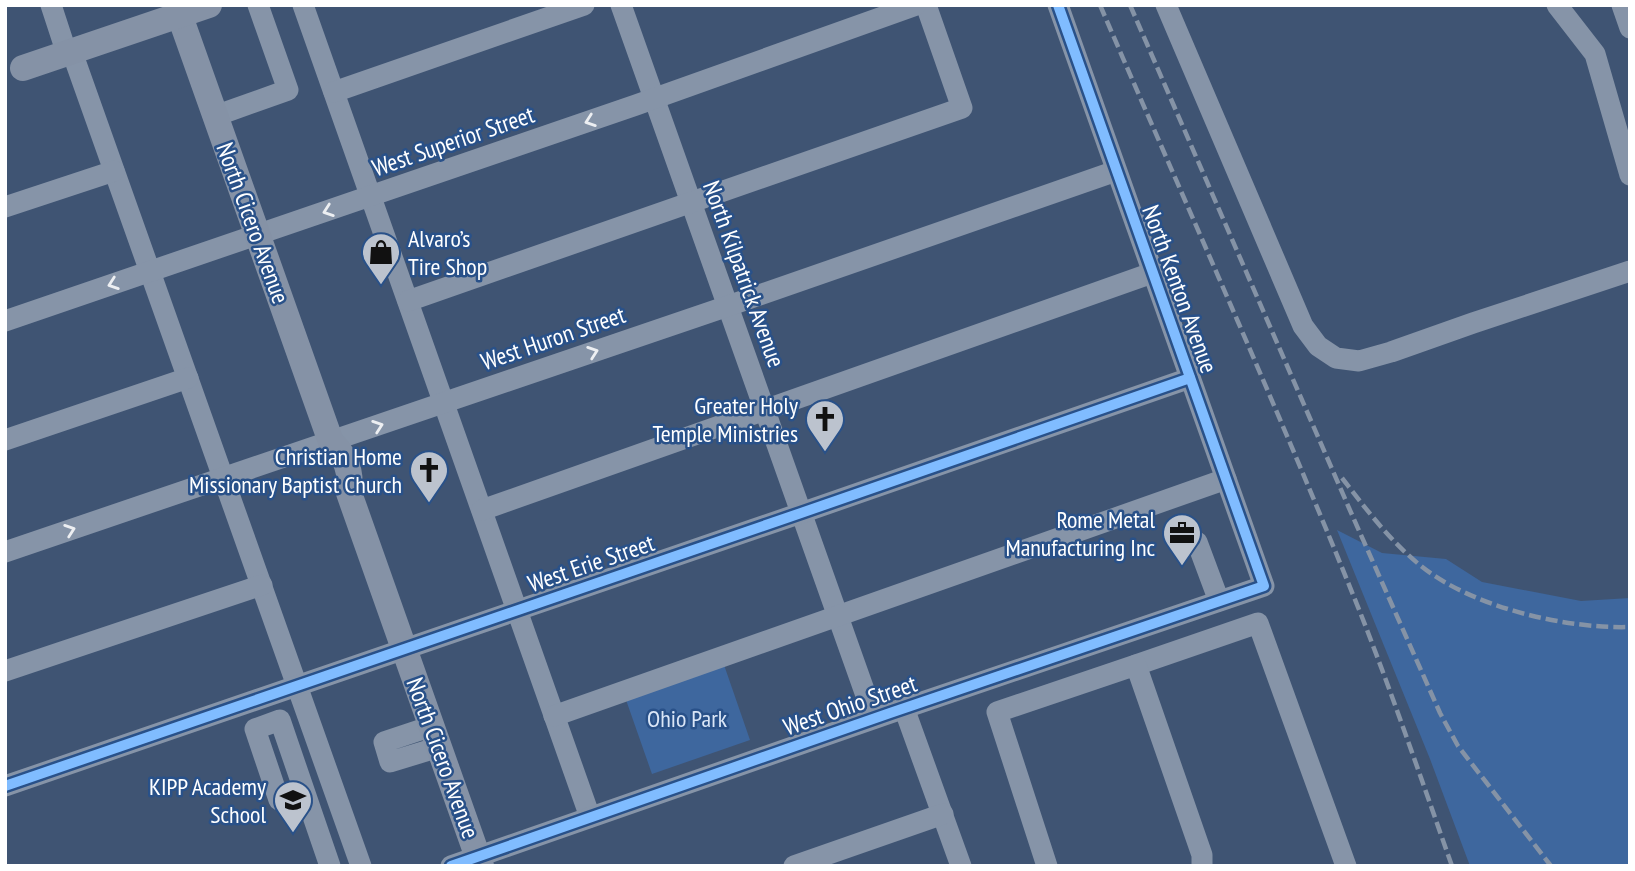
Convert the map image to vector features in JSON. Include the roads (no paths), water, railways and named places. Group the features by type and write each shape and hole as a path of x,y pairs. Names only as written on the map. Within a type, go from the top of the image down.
{"main road":[{"path":"11,71 70,53 178,10 209,5"},
{"name":"North Cicero Avenue","path":"178,10 331,442 342,452 345,459 351,479 349,493 480,861"}],"street":[{"path":"51,5 114,171 361,866"},
{"path":"215,116 288,90 258,5"},
{"path":"303,5 590,817"},
{"path":"334,92 584,5"},
{"name":"North Kilpatrick Avenue","path":"621,5 874,719"},
{"name":"West Superior Street","path":"5,321 654,99 916,5"},
{"path":"408,301 962,108 926,5"},
{"name":"North Kenton Avenue","path":"1058,5 1264,586"},
{"path":"1166,5 1303,326 1318,346 1336,358 1359,361 1391,352 1630,271"},
{"path":"1557,5 1595,54 1630,175"},
{"path":"1622,5 1630,28"},
{"path":"5,207 114,171"},
{"name":"West Huron Street","path":"5,552 1116,171"},
{"path":"482,510 1152,273"},
{"path":"5,440 188,378"},
{"name":"West Erie Street","path":"5,786 1190,378"},
{"path":"554,716 1226,479"},
{"path":"1197,542 1219,601"},
{"path":"5,671 262,585"},
{"name":"West Ohio Street","path":"451,866 480,861 590,817 1264,586"},
{"path":"1047,866 997,712 1258,623 1346,866"},
{"path":"1136,665 1202,855 1202,866"},
{"path":"904,708 961,866"},
{"path":"304,791 330,866"},
{"path":"794,866 943,814"}],"railway":[{"path":"1100,5 1329,536 1384,675 1452,866"},
{"path":"1130,5 1440,713 1458,746 1551,866"},
{"path":"1342,478 1399,546 1421,566 1466,593 1520,613 1577,624 1630,627"}],"place":[{"name":"Alvaro’s Tire Shop","path":"381,286"},
{"name":"Greater Holy Temple Ministries","path":"825,453"},
{"name":"Christian Home Missionary Baptist Church","path":"429,504"},
{"name":"Rome Metal Manufacturing Inc","path":"1182,567"},
{"name":"KIPP Academy School","path":"293,834"}],"park label":[{"name":"Ohio Park","path":"687,718"}]}
